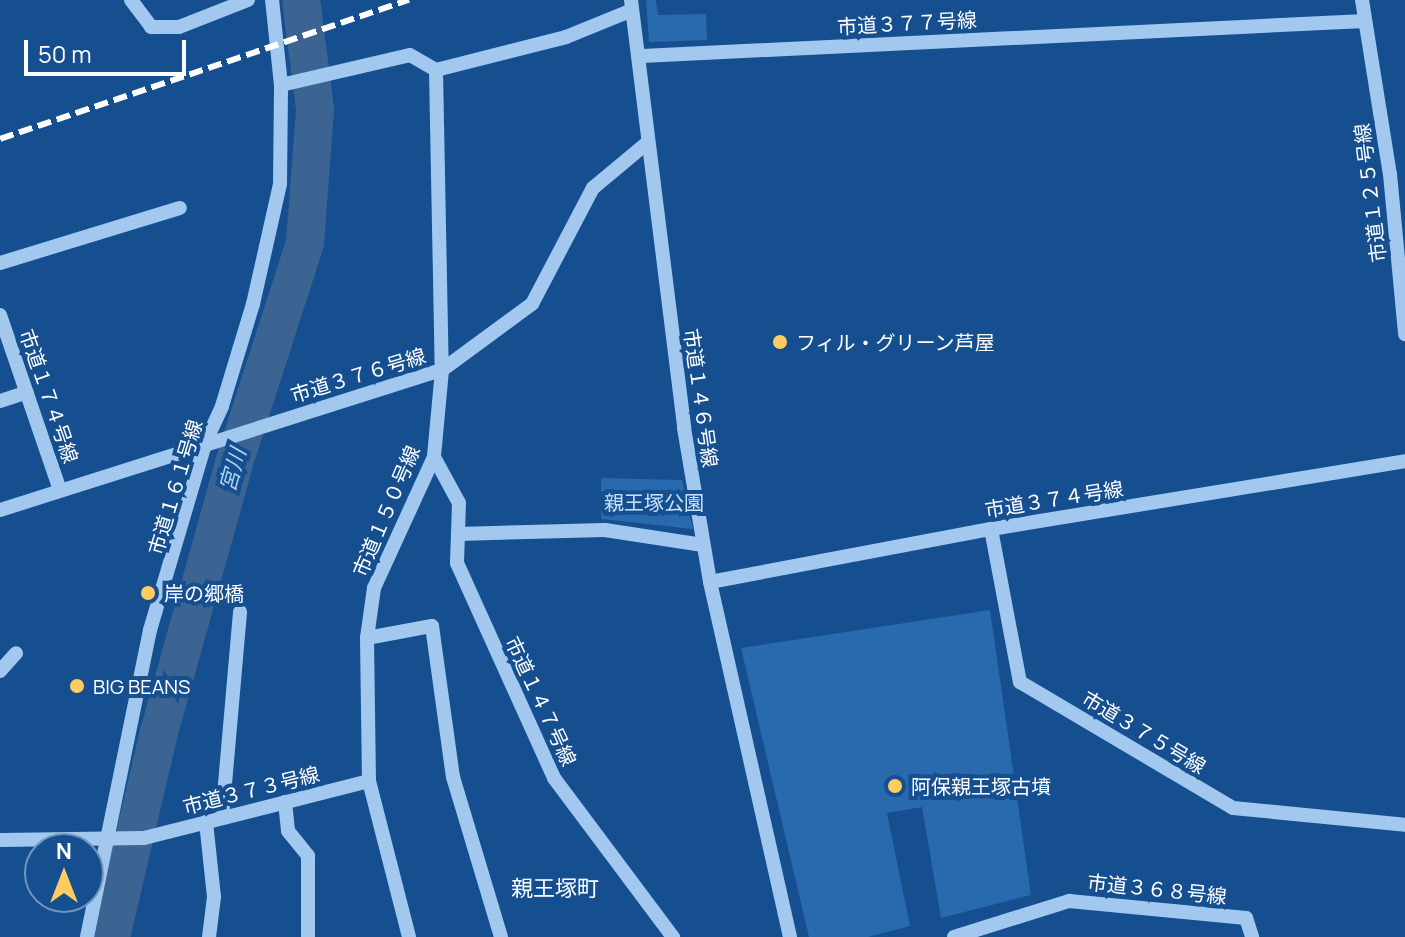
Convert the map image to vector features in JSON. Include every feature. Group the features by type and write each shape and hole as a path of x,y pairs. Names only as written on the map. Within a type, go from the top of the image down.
{"street":[{"path":"131,0 151,27 179,27 248,0"},
{"name":"市道１６１号線","path":"87,937 150,630 206,441 222,406 253,304 280,184 288,84 272,0"},
{"name":"市道１２５号線","path":"1362,0 1398,173 1405,334"},
{"path":"288,84 410,55 436,70 566,37 631,5"},
{"name":"市道１４６号線","path":"631,5 642,56 647,143 703,545 790,937"},
{"name":"市道３７７号線","path":"642,56 1365,21"},
{"name":"市道１５０号線","path":"409,937 369,781 367,638 374,588 434,457 442,370 436,70"},
{"name":"市道３７６号線","path":"206,441 442,370 532,304 593,188 647,143"},
{"path":"0,263 180,208"},
{"name":"市道１７４号線","path":"0,315 60,490"},
{"path":"0,401 27,392"},
{"path":"0,510 206,441"},
{"name":"市道１４７号線","path":"434,457 459,503 457,563 554,778 673,937"},
{"name":"市道３７４号線","path":"710,582 991,529 1405,461"},
{"name":"市道３７５号線","path":"991,529 1020,682 1233,808 1405,825"},
{"path":"458,534 605,530 703,545"},
{"path":"222,818 240,612"},
{"path":"367,638 432,626 453,777 501,937"},
{"path":"0,671 16,653"},
{"name":"市道３７３号線","path":"106,838 144,838 369,781"},
{"path":"285,802 288,831 308,856 308,937"},
{"path":"206,822 214,897 209,937"},
{"path":"0,840 106,838"},
{"name":"市道３６８号線","path":"954,937 1069,901 1246,918 1252,937"}],"green space":[{"path":"646,0 656,0 658,15 706,14 707,40 649,42"},
{"name":"親王塚公園","path":"601,478 682,480 693,529 601,519"},
{"path":"990,610 1031,895 941,918 922,807 887,813 910,926 868,937 809,937 741,648"}],"waterway":[{"name":"宮川","path":"111,937 158,736 234,463 305,243 315,109 301,0"}],"railway":[{"path":"0,139 409,0"}],"place":[{"name":"フィル・グリーン芦屋","path":"780,342"},
{"name":"岸の郷橋","path":"148,593"},
{"name":"BIG BEANS","path":"77,686"},
{"name":"阿保親王塚古墳","path":"895,786"}],"district":[{"name":"親王塚町","path":"555,889"}]}
